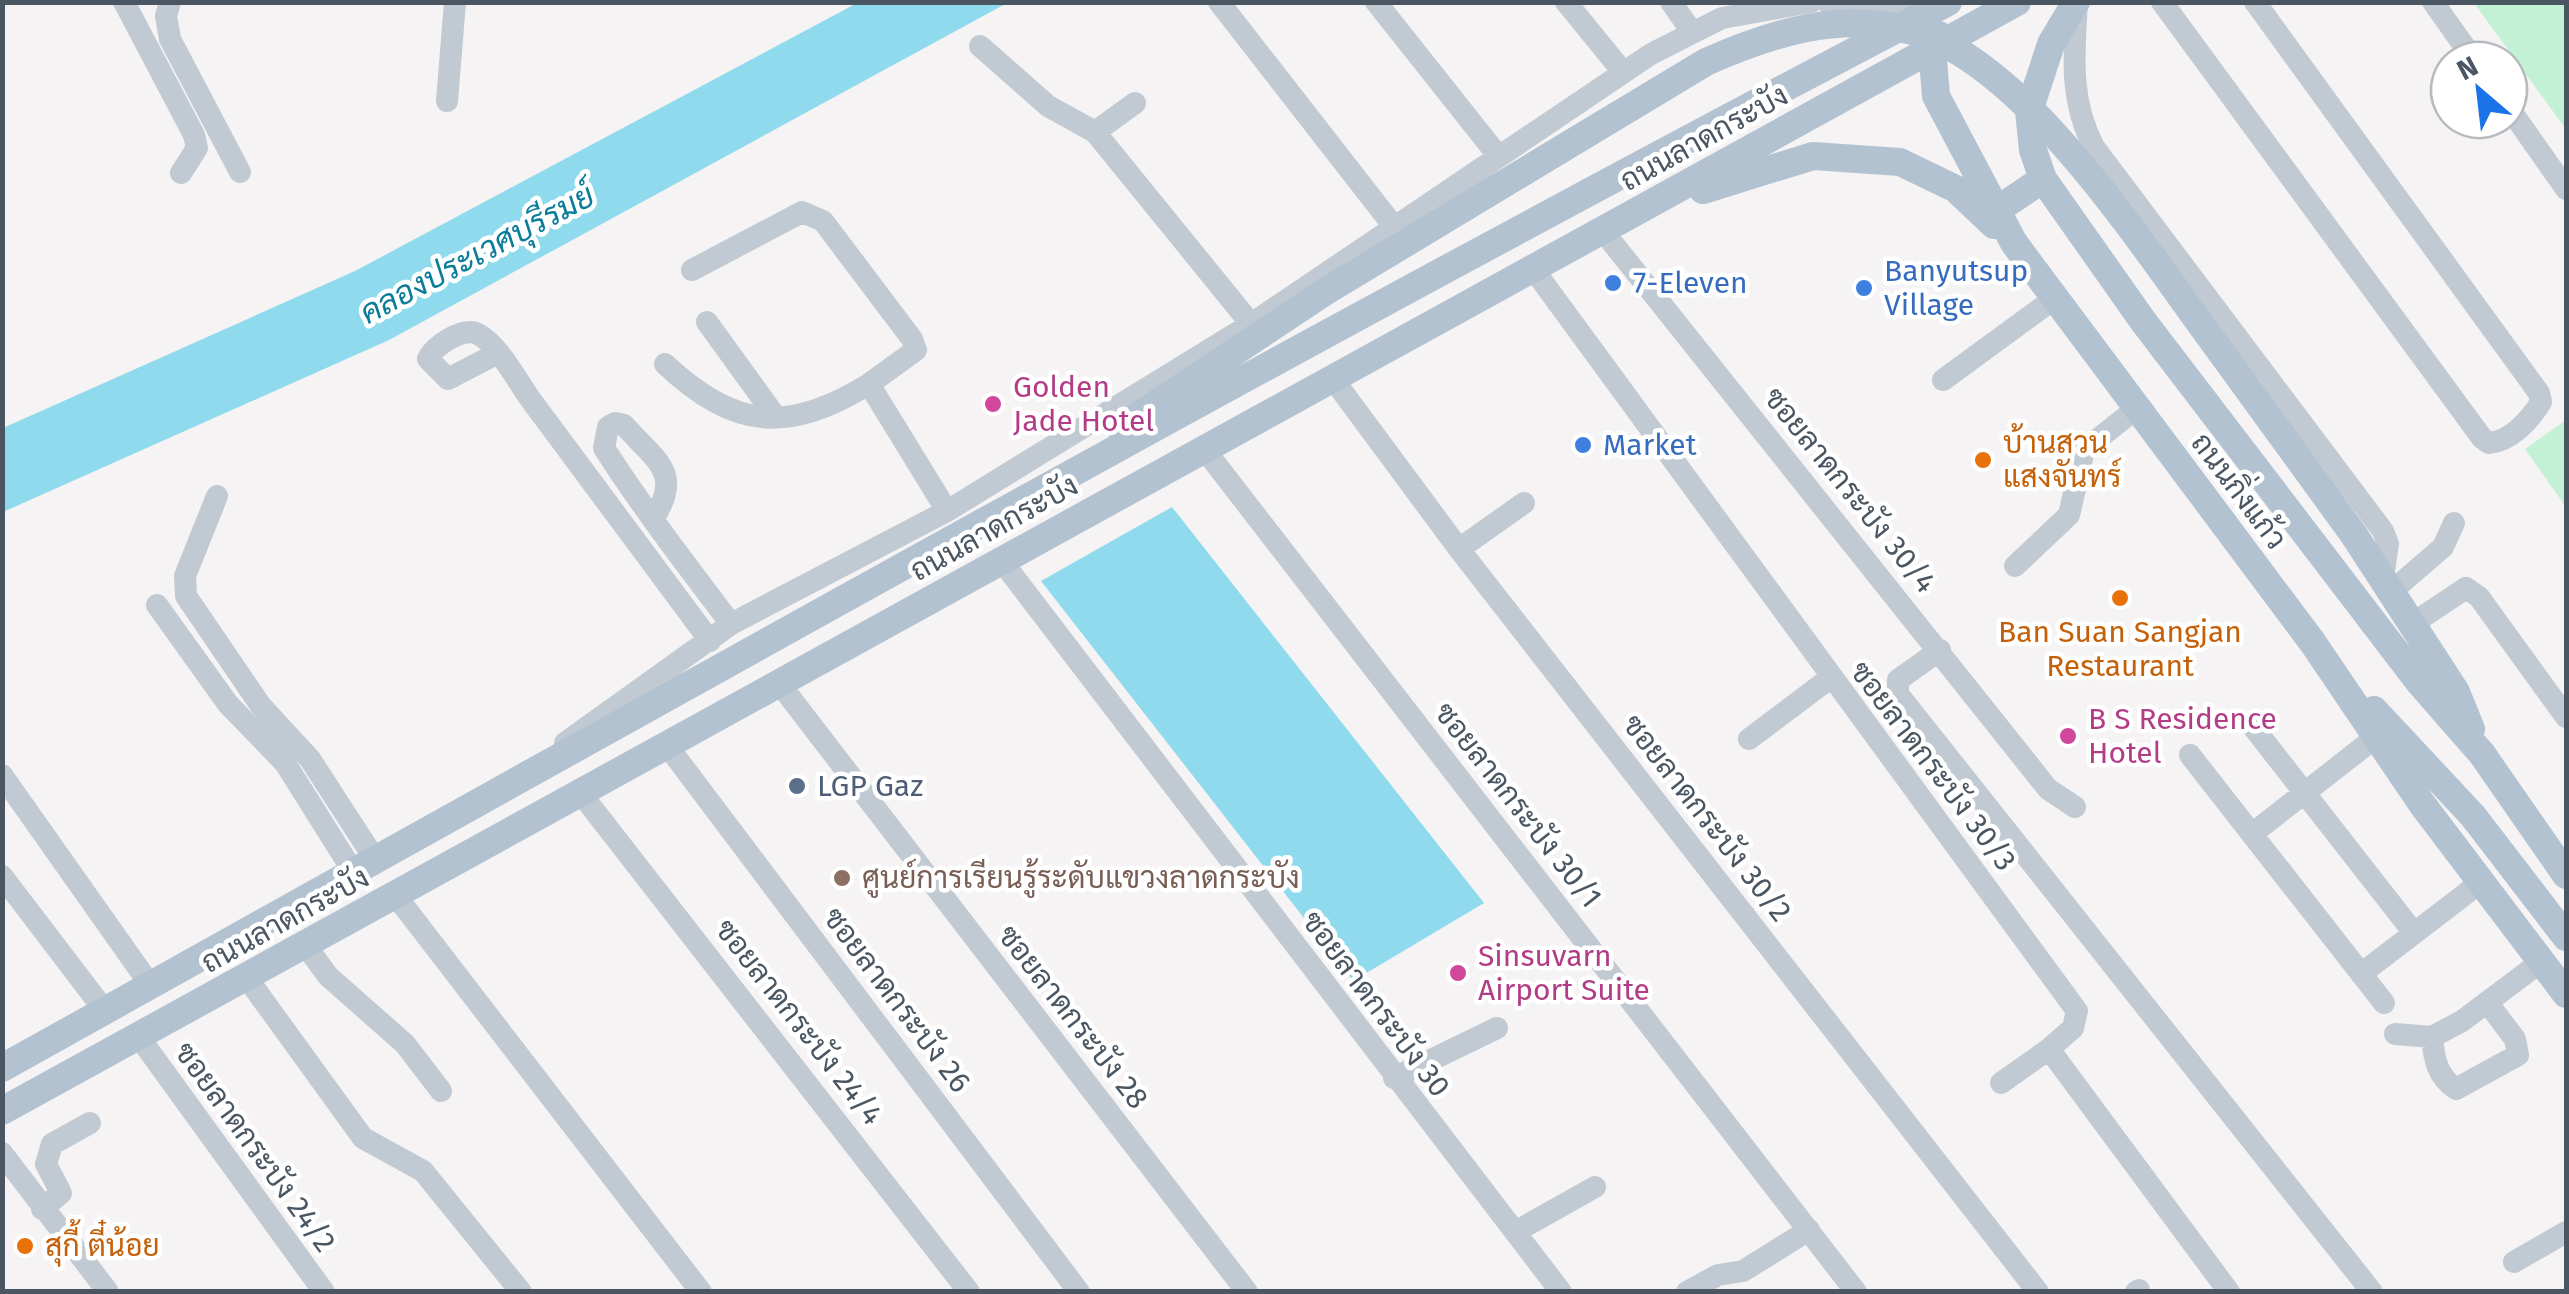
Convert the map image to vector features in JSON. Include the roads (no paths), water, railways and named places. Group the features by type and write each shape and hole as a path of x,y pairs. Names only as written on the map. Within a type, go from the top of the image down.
{"main road":[{"name":"ถนนลาดกระบัง","path":"2,1111 396,896 578,790 1206,450 2016,2"},
{"name":"ถนนกิ่งแก้ว","path":"2076,2 2051,44 2029,111 2033,150 2043,179 2143,322 2383,636 2482,754 2562,867"},
{"path":"1932,49 1948,4"},
{"name":"ถนนลาดกระบัง","path":"2,1068 499,794 1034,491 1948,4"},
{"path":"1034,491 1192,376 1326,290 1706,62 1756,40 1804,26 1851,24 1914,31 1974,62 2003,84 2117,210 2388,584 2456,692 2482,754"},
{"name":"ถนนกิ่งแก้ว","path":"1932,49 1936,96 2014,243 2313,643 2376,737 2566,994"},
{"path":"1646,207 1814,156 1900,162 1956,189 2014,243"},
{"path":"1997,210 2043,179"},
{"path":"2313,643 2472,816 2566,938"},
{"path":"418,839 439,871"}],"street":[{"path":"124,2 194,135 196,148 181,173"},
{"path":"170,2 166,16 170,38 240,172"},
{"path":"447,101 455,2"},
{"path":"1219,2 1396,228"},
{"path":"1376,2 1499,157"},
{"path":"1566,2 1623,72"},
{"path":"1672,2 1692,32"},
{"path":"499,794 625,697 732,624 947,511 1251,324 1623,72 1722,18 1812,2"},
{"path":"1827,2 1948,4"},
{"path":"2076,2 2074,82 2083,126 2198,287 2383,531 2388,544 2388,584"},
{"path":"2174,8 2482,438 2489,444 2510,436 2542,402 2539,394 2255,2"},
{"path":"2433,2 2460,40"},
{"path":"980,46 1048,106 1095,132 1251,324"},
{"path":"1095,132 1135,103"},
{"path":"2529,136 2566,188"},
{"path":"665,364 698,396 722,410 775,416 817,412 869,384 916,350 869,280 812,213 802,212 692,270"},
{"name":"ซอยลาดกระบัง 30/4","path":"1603,231 2048,788 2075,807"},
{"name":"ซอยลาดกระบัง 30/3","path":"1534,270 2077,1011 2074,1028 2001,1083"},
{"path":"1943,380 2055,298"},
{"path":"707,322 775,416"},
{"path":"496,354 710,640"},
{"name":"ซอยลาดกระบัง 30/2","path":"1333,379 1459,550 2038,1292"},
{"path":"869,384 947,511"},
{"path":"2015,566 2069,515 2084,450 2137,408"},
{"name":"ซอยลาดกระบัง 30/1","path":"1206,450 1856,1292"},
{"path":"217,496 185,576 186,596 261,706 310,759 365,867"},
{"path":"1459,550 1524,502"},
{"path":"653,519 732,624"},
{"path":"2388,584 2444,546 2454,523"},
{"name":"ซอยลาดกระบัง 30","path":"1001,560 1561,1292"},
{"path":"2412,624 2466,588 2479,597 2566,717"},
{"path":"156,605 228,704 284,763 365,867"},
{"path":"1940,650 1898,680 1898,694 2372,1292"},
{"path":"1750,739 1830,678"},
{"name":"ซอยลาดกระบัง 28","path":"779,683 1247,1292"},
{"path":"2250,724 2414,933"},
{"path":"2252,834 2376,737"},
{"name":"ซอยลาดกระบัง 26","path":"666,744 1079,1292"},
{"path":"2190,756 2384,1002"},
{"path":"4,780 151,986"},
{"name":"ซอยลาดกระบัง 24/4","path":"578,790 969,1292"},
{"path":"2,876 104,1011"},
{"path":"2361,974 2481,882"},
{"path":"396,896 701,1292"},
{"path":"306,946 328,976 405,1044 441,1091"},
{"path":"2395,1034 2432,1037 2542,961"},
{"path":"247,978 363,1138 423,1171 522,1292"},
{"path":"2432,1037 2434,1059 2447,1083 2456,1089 2474,1083 2518,1055 2515,1038 2487,1002"},
{"path":"1394,1078 1497,1028"},
{"name":"ซอยลาดกระบัง 24/2","path":"138,1037 324,1292"},
{"path":"2048,1049 2230,1292"},
{"path":"42,1209 61,1193 46,1164 52,1144 90,1122"},
{"path":"2,1153 108,1292"},
{"path":"1515,1232 1595,1187"},
{"path":"1687,1292 1718,1276 1743,1271 1809,1230"},
{"path":"2514,1262 2566,1232"}],"water":[{"name":"คลองประเวศบุรีรมย์","path":"859,2 1007,3 389,340 3,512 3,428 355,271"},
{"path":"1172,507 1484,903 1353,981 1041,581"}],"place":[{"name":"7-Eleven","path":"1613,283"},
{"name":"Banyutsup Village","path":"1864,288"},
{"name":"Golden Jade Hotel","path":"993,404"},
{"name":"Market","path":"1583,445"},
{"name":"บ้านสวน แสงจันทร์","path":"1983,460"},
{"name":"Ban Suan Sangjan Restaurant","path":"2120,598"},
{"name":"B S Residence Hotel","path":"2068,736"},
{"name":"LGP Gaz","path":"797,786"},
{"name":"ศูนย์การเรียนรู้ระดับแขวงลาดกระบัง","path":"842,878"},
{"name":"Sinsuvarn Airport Suite","path":"1458,973"},
{"name":"สุกี้ ตี๋น้อย","path":"25,1246"}]}
